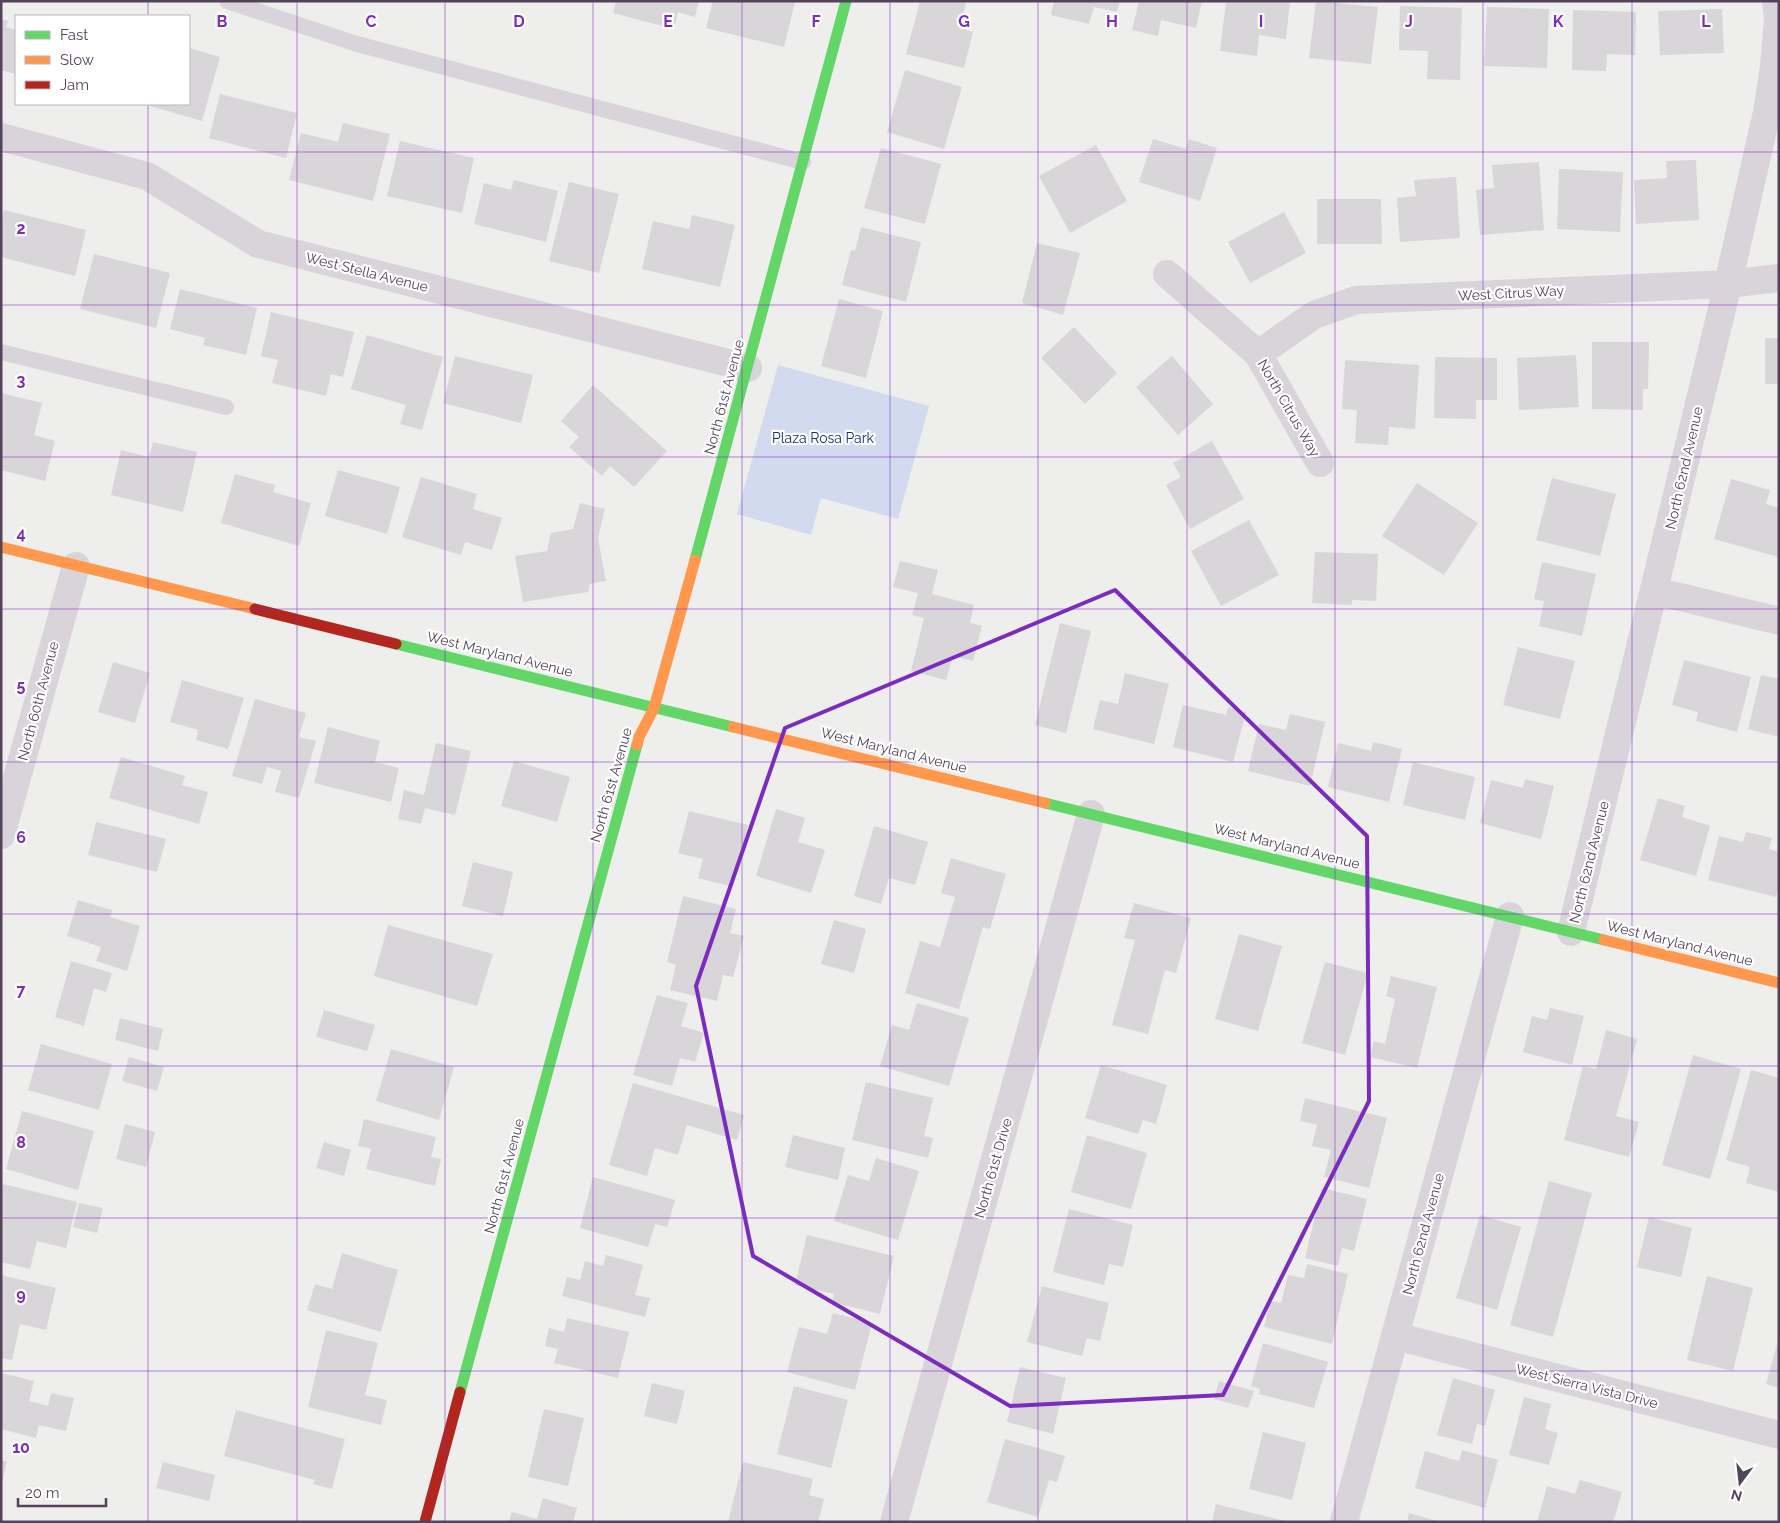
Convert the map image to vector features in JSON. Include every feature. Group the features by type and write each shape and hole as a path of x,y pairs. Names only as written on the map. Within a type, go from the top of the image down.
{"street":[{"name":"North 61st Avenue","path":"425,1522 639,737 654,708 748,368 846,1"},
{"name":"North 62nd Avenue","path":"1572,932 1655,591 1767,112 1775,57 1778,19 1776,1"},
{"name":"West Stella Avenue","path":"1,137 148,176 258,244 748,368"},
{"name":"North Citrus Way","path":"1167,274 1258,354 1320,463"},
{"name":"West Citrus Way","path":"1258,354 1314,315 1356,300 1728,284 1779,278"},
{"name":"West Maryland Avenue","path":"1,547 1779,983"},
{"name":"North 60th Avenue","path":"1,836 76,566"},
{"path":"1655,591 1779,621"},
{"name":"North 61st Drive","path":"894,1522 1091,814"},
{"name":"North 62nd Avenue","path":"1344,1522 1510,916"},
{"name":"West Sierra Vista Drive","path":"1395,1336 1779,1435"}],"lane":[{"path":"227,1 357,44 803,162"},
{"path":"1,352 226,407"}],"highlighted area":[{"path":"1115,590 1367,836 1369,1101 1223,1395 1010,1406 753,1256 696,986 785,728"}],"green space":[{"name":"Plaza Rosa Park","path":"778,365 929,406 898,519 821,498 811,535 737,514"}],"building":[{"path":"616,1 699,1 695,17 678,12 674,29 613,13"},
{"path":"713,1 795,2 784,47 706,28"},
{"path":"920,1 960,1 966,3 959,28 973,32 964,68 906,54"},
{"path":"1054,1 1120,1 1117,12 1094,7 1089,24 1051,15"},
{"path":"1139,1 1202,1 1196,28 1161,20 1158,36 1132,30"},
{"path":"1226,1 1290,1 1286,39 1259,35 1257,56 1220,51"},
{"path":"1316,1 1378,7 1371,64 1309,58"},
{"path":"1400,6 1462,8 1460,80 1427,79 1428,51 1399,50"},
{"path":"1487,7 1549,9 1547,68 1484,66"},
{"path":"1722,9 1724,53 1660,55 1658,11"},
{"path":"1573,10 1636,12 1635,55 1607,54 1606,71 1572,70"},
{"path":"1,19 8,21 6,27 15,30 15,74 1,70"},
{"path":"190,48 220,57 202,121 146,105 190,105"},
{"path":"905,70 962,87 944,149 887,132"},
{"path":"220,94 297,113 286,158 209,138"},
{"path":"343,123 390,134 373,201 289,180 301,133 338,142"},
{"path":"1153,139 1186,149 1189,139 1217,148 1200,201 1139,182"},
{"path":"400,141 474,158 462,213 387,196"},
{"path":"1096,145 1127,201 1070,233 1039,176"},
{"path":"881,148 941,164 925,224 864,208"},
{"path":"1696,160 1699,220 1636,224 1634,180 1667,178 1666,161"},
{"path":"1539,162 1544,230 1480,235 1476,190 1494,188 1492,165"},
{"path":"1559,169 1623,172 1620,232 1557,229"},
{"path":"1456,177 1460,238 1400,242 1397,198 1416,196 1414,180"},
{"path":"514,180 558,191 546,242 474,224 484,183 511,190"},
{"path":"569,182 619,194 599,273 549,261"},
{"path":"1317,199 1381,199 1382,244 1317,244"},
{"path":"4,210 86,230 75,276 1,257 1,223"},
{"path":"1284,212 1306,253 1250,283 1228,242"},
{"path":"692,215 735,225 720,287 642,269 653,221 689,229"},
{"path":"861,227 921,242 906,302 842,285 851,250 855,251"},
{"path":"1037,243 1080,253 1063,315 1022,303"},
{"path":"94,254 170,273 156,328 80,309"},
{"path":"180,289 257,308 246,355 203,345 205,338 170,329"},
{"path":"839,299 883,311 866,378 821,366"},
{"path":"271,312 354,332 343,377 331,374 326,396 272,383 278,360 261,356"},
{"path":"1074,327 1117,373 1085,404 1041,358"},
{"path":"367,335 443,357 422,430 400,424 406,405 351,389"},
{"path":"1765,338 1779,338 1779,384 1765,384"},
{"path":"1592,342 1649,342 1648,389 1643,389 1643,410 1592,409"},
{"path":"1576,355 1579,407 1519,410 1517,358"},
{"path":"455,356 533,375 521,423 443,403"},
{"path":"1172,356 1213,404 1178,435 1136,387"},
{"path":"1435,357 1497,358 1497,400 1476,400 1476,419 1434,418"},
{"path":"1345,360 1419,365 1415,429 1389,427 1388,445 1355,443 1357,410 1342,409"},
{"path":"593,385 667,451 634,487 610,466 602,476 569,447 579,437 561,421"},
{"path":"1,393 42,403 34,435 55,441 45,481 1,470"},
{"path":"1212,441 1244,499 1190,529 1166,485 1181,477 1173,463"},
{"path":"153,442 197,452 183,512 111,495 121,450 149,457"},
{"path":"338,470 400,487 387,534 325,516"},
{"path":"235,474 275,485 273,492 311,503 299,546 221,523"},
{"path":"421,477 477,494 473,509 502,518 492,550 465,542 461,555 402,537"},
{"path":"1552,478 1616,494 1600,556 1536,540"},
{"path":"1731,479 1770,490 1766,504 1779,508 1778,557 1714,539"},
{"path":"1417,483 1478,523 1444,575 1382,536"},
{"path":"580,503 605,509 598,538 606,581 590,584 588,592 523,602 515,556 547,551 551,533 573,529"},
{"path":"1249,520 1279,575 1221,606 1191,551"},
{"path":"1315,552 1378,554 1376,601 1352,600 1352,605 1312,603"},
{"path":"900,561 938,570 932,594 974,605 970,623 982,626 973,661 953,656 946,680 911,671 924,618 912,615 918,593 893,587"},
{"path":"1542,562 1596,574 1582,636 1539,626 1544,601 1534,599"},
{"path":"1060,623 1091,631 1066,733 1035,725"},
{"path":"1518,647 1575,661 1560,719 1503,705"},
{"path":"1684,660 1751,677 1737,732 1696,721 1698,712 1672,705"},
{"path":"113,662 150,673 135,723 98,712"},
{"path":"1125,673 1169,684 1154,744 1093,729 1100,700 1118,704"},
{"path":"1761,675 1779,679 1779,737 1748,729"},
{"path":"182,680 244,698 228,749 196,740 198,730 170,722"},
{"path":"255,699 306,713 299,737 316,741 299,798 275,792 281,771 267,767 262,784 232,776"},
{"path":"1183,705 1226,715 1228,707 1246,712 1233,762 1173,747"},
{"path":"1290,714 1325,722 1310,786 1248,771 1259,724 1286,730"},
{"path":"328,727 380,741 375,762 399,768 391,802 314,783"},
{"path":"1373,742 1402,749 1389,802 1328,787 1338,743 1371,751"},
{"path":"436,743 471,751 455,815 425,808 421,824 398,819 404,790 424,795"},
{"path":"121,757 185,776 182,785 208,792 199,824 109,798"},
{"path":"514,761 570,777 557,822 501,806"},
{"path":"1413,762 1475,777 1465,820 1403,805"},
{"path":"1525,779 1554,786 1541,839 1480,823 1491,780 1523,788"},
{"path":"1658,798 1685,806 1682,817 1710,826 1696,876 1640,860"},
{"path":"776,809 805,818 798,842 825,850 811,893 756,876"},
{"path":"689,811 748,825 733,887 698,878 703,859 678,853"},
{"path":"96,822 166,839 157,872 88,855"},
{"path":"874,826 928,842 915,885 889,878 881,904 854,896"},
{"path":"1746,832 1772,838 1769,849 1779,852 1779,886 1776,897 1708,880 1719,836 1743,842"},
{"path":"951,858 1006,874 990,929 983,927 959,1009 905,993 920,941 940,947 955,897 941,893"},
{"path":"473,862 513,872 503,916 462,906"},
{"path":"683,896 736,909 730,933 744,936 733,977 723,975 717,1001 670,990 676,965 667,962"},
{"path":"78,900 112,910 110,917 140,926 127,971 96,961 101,947 67,936"},
{"path":"1134,903 1191,918 1176,973 1165,970 1148,1034 1112,1025 1135,940 1124,938"},
{"path":"834,920 866,929 854,973 821,964"},
{"path":"388,925 493,954 477,1006 374,976"},
{"path":"1239,934 1282,946 1258,1031 1215,1019"},
{"path":"71,961 112,973 106,992 94,988 84,1026 55,1017"},
{"path":"1325,962 1368,973 1345,1055 1302,1043"},
{"path":"1391,976 1437,987 1417,1068 1370,1057 1374,1041 1385,1044 1395,999 1386,996"},
{"path":"657,995 688,1003 681,1026 704,1033 695,1062 680,1058 672,1086 633,1075"},
{"path":"917,1003 969,1018 949,1086 880,1066 892,1025 909,1030"},
{"path":"1550,1008 1584,1016 1572,1065 1523,1052 1532,1016 1547,1020"},
{"path":"324,1010 375,1025 367,1051 316,1037"},
{"path":"120,1018 163,1029 158,1051 115,1040"},
{"path":"1606,1030 1637,1039 1616,1116 1639,1122 1629,1157 1564,1140 1583,1066 1596,1069"},
{"path":"41,1044 112,1064 99,1110 28,1090"},
{"path":"391,1049 454,1067 439,1120 376,1101"},
{"path":"1693,1055 1741,1069 1710,1179 1662,1165"},
{"path":"129,1057 164,1067 157,1091 122,1081"},
{"path":"1101,1065 1167,1085 1156,1124 1143,1120 1138,1134 1085,1118"},
{"path":"1751,1070 1779,1078 1779,1192 1746,1183 1750,1167 1726,1160"},
{"path":"866,1082 933,1098 924,1136 933,1138 928,1158 852,1140"},
{"path":"633,1083 744,1115 737,1140 687,1125 678,1155 655,1148 647,1176 609,1165"},
{"path":"1305,1098 1387,1118 1369,1188 1324,1177 1331,1150 1312,1146 1317,1125 1300,1121"},
{"path":"22,1111 94,1131 78,1190 6,1169"},
{"path":"364,1119 436,1137 431,1157 441,1159 435,1186 366,1169 371,1149 358,1146"},
{"path":"125,1124 155,1132 146,1167 116,1159"},
{"path":"793,1135 845,1148 838,1180 785,1167"},
{"path":"1087,1135 1147,1153 1131,1209 1071,1192"},
{"path":"324,1142 351,1150 344,1176 316,1168"},
{"path":"876,1158 919,1171 898,1240 834,1221 848,1175 869,1181"},
{"path":"593,1177 675,1200 667,1227 655,1224 648,1247 580,1228"},
{"path":"1549,1181 1592,1193 1553,1337 1510,1325"},
{"path":"3,1184 77,1202 66,1248 37,1241 30,1269 1,1262 1,1193"},
{"path":"1322,1188 1367,1199 1354,1251 1342,1248 1338,1266 1305,1258"},
{"path":"79,1203 103,1208 97,1233 73,1227"},
{"path":"1069,1209 1133,1225 1123,1267 1109,1264 1104,1285 1053,1272"},
{"path":"1480,1215 1521,1227 1497,1310 1456,1298"},
{"path":"1649,1217 1692,1228 1681,1277 1637,1267"},
{"path":"807,1235 894,1256 880,1314 832,1302 834,1294 795,1285"},
{"path":"342,1253 398,1270 381,1332 307,1310 315,1284 332,1289"},
{"path":"606,1255 643,1265 635,1295 650,1298 645,1317 562,1296 567,1277 580,1280 585,1261 603,1266"},
{"path":"1307,1264 1348,1274 1332,1344 1264,1327 1270,1301 1281,1303 1288,1275 1304,1278"},
{"path":"1,1275 56,1288 46,1330 20,1324 12,1360 1,1358"},
{"path":"1707,1276 1753,1288 1733,1371 1687,1360"},
{"path":"1042,1286 1109,1303 1100,1341 1087,1338 1082,1356 1027,1342"},
{"path":"833,1313 872,1323 855,1390 787,1372 799,1327 827,1334"},
{"path":"567,1318 629,1332 618,1378 554,1363 558,1349 545,1346 549,1328 564,1332"},
{"path":"326,1330 378,1343 365,1395 387,1400 381,1425 308,1407"},
{"path":"1779,1340 1779,1388 1766,1384"},
{"path":"1263,1343 1328,1362 1314,1408 1259,1394 1260,1389 1251,1386"},
{"path":"1020,1367 1066,1378 1053,1434 1007,1422"},
{"path":"1,1373 34,1381 29,1401 48,1406 51,1393 74,1398 66,1431 39,1425 36,1438 1,1429"},
{"path":"1453,1378 1495,1390 1485,1426 1477,1424 1472,1444 1437,1435"},
{"path":"1219,1381 1254,1391 1248,1408 1214,1399"},
{"path":"652,1383 685,1391 677,1424 644,1416"},
{"path":"794,1386 848,1400 831,1468 777,1454"},
{"path":"1524,1397 1551,1404 1545,1429 1558,1433 1549,1465 1509,1455"},
{"path":"544,1409 584,1418 568,1486 528,1477"},
{"path":"236,1410 345,1439 332,1489 313,1484 315,1480 224,1456"},
{"path":"1263,1432 1306,1443 1292,1500 1249,1489"},
{"path":"1005,1439 1065,1456 1057,1482 1049,1480 1038,1517 987,1502"},
{"path":"1462,1450 1498,1460 1485,1508 1415,1488 1425,1451 1459,1461"},
{"path":"1,1460 7,1462 2,1482 1,1482"},
{"path":"163,1462 215,1475 209,1501 156,1488"},
{"path":"743,1462 813,1479 809,1495 824,1499 818,1522 728,1522"},
{"path":"1580,1480 1622,1492 1613,1522 1537,1522 1547,1486 1575,1494"},
{"path":"543,1498 577,1508 573,1522 509,1522 512,1512 537,1519"},
{"path":"1216,1504 1285,1521 1285,1522 1212,1522"},
{"path":"1409,1513 1437,1521 1437,1522 1407,1522"}],"traffic: fast":[{"path":"695,560 846,1"},
{"path":"396,644 733,727"},
{"path":"460,1392 637,745"},
{"path":"1045,803 1604,940"}],"traffic: slow":[{"path":"1,547 255,609"},
{"path":"637,745 639,737 654,708 695,560"},
{"path":"733,727 1045,803"},
{"path":"1604,940 1779,983"}],"traffic: jam":[{"path":"255,609 396,644"},
{"path":"425,1522 460,1392"}]}
